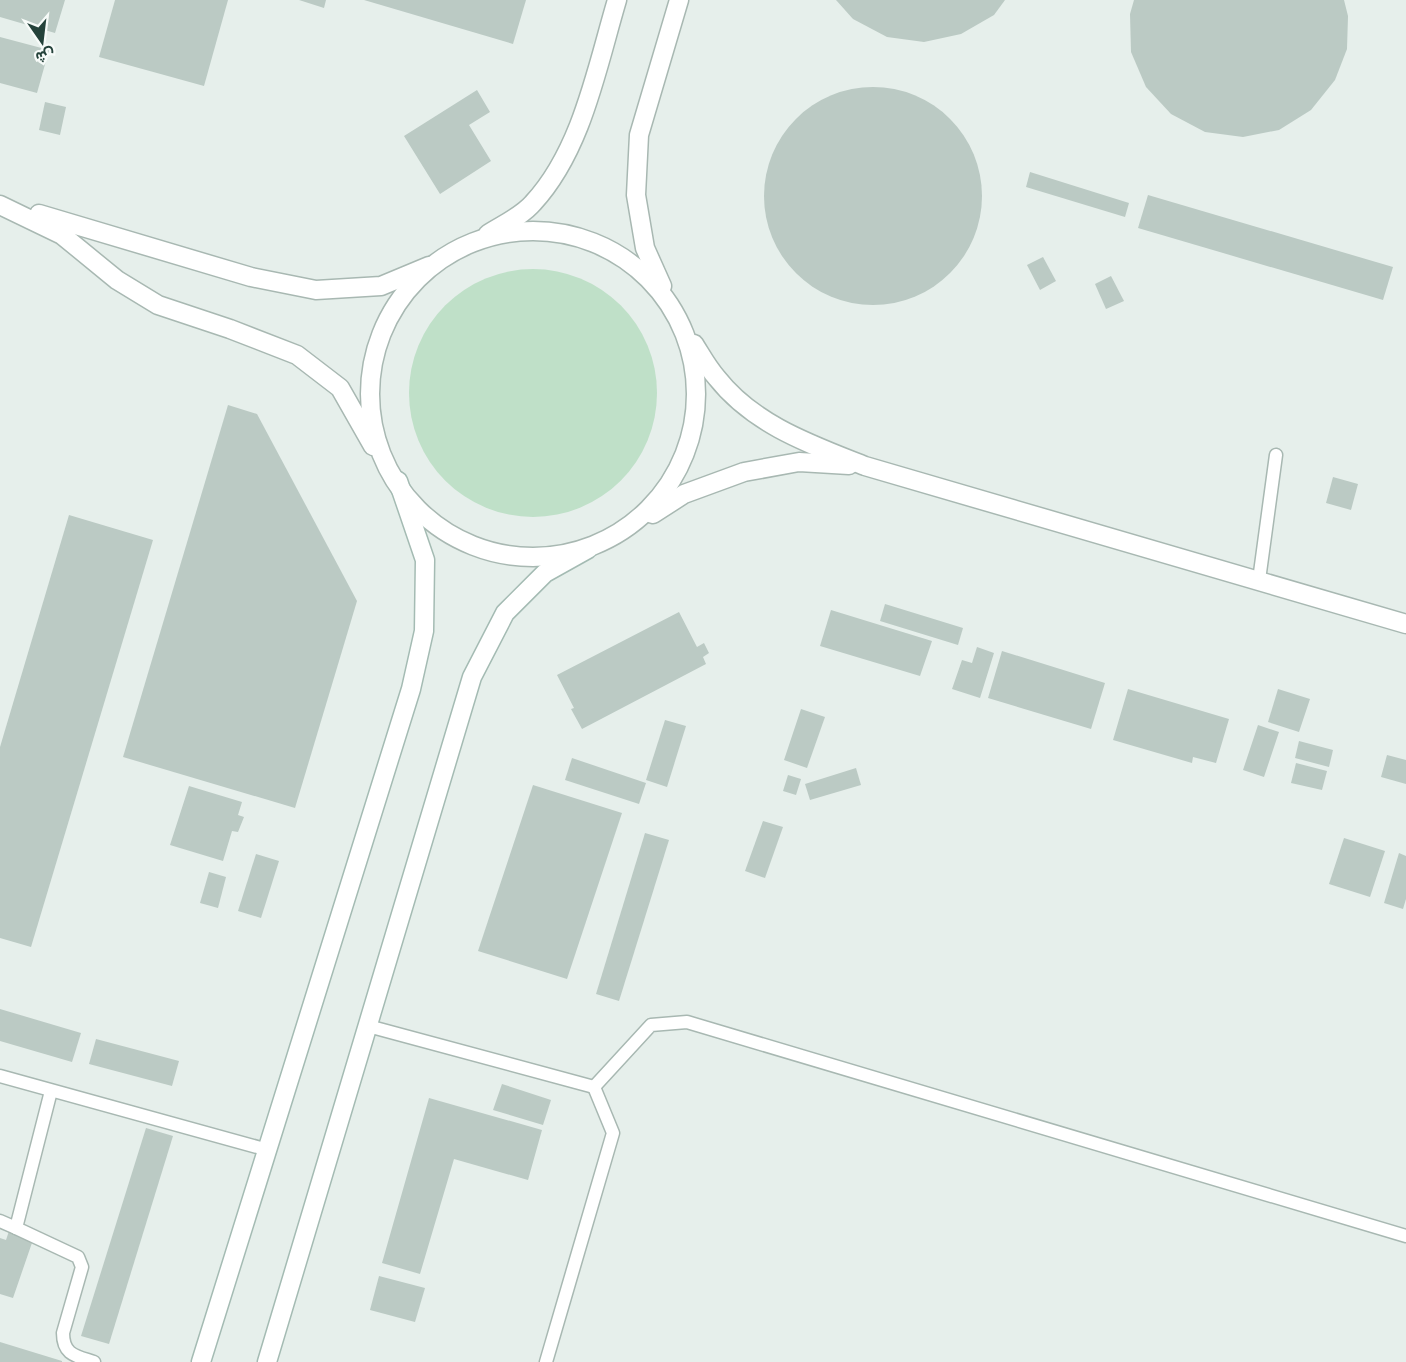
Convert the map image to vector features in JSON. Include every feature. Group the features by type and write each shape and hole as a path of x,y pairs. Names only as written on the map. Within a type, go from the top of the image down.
{"street":[{"path":"0,204 252,277 316,290 381,285 437,263 532,205 560,167 581,122 617,0"},
{"path":"618,535 661,498 696,429 693,349 645,248 636,195 639,135 679,0"},
{"path":"0,204 62,234 117,280 158,305 297,355 340,388 377,453 423,517 453,538 511,557 588,549"},
{"path":"486,235 552,229 611,247 664,291"},
{"path":"377,453 368,377 390,310 437,263"},
{"path":"681,325 717,379 756,415 806,443 866,466 1406,624"},
{"path":"267,1362 472,677 505,614 545,573 618,535 684,494 744,472 799,462 866,466"},
{"path":"201,1362 411,689 424,631 425,560 398,481"}],"lane":[{"path":"1259,580 1276,455"},
{"path":"594,1087 651,1025 687,1022 1406,1236"},
{"path":"368,1026 594,1087"},
{"path":"0,1076 268,1150"},
{"path":"546,1362 613,1132 594,1087"},
{"path":"16,1228 51,1091"},
{"path":"0,1221 78,1257 82,1267 63,1334 63,1344 76,1356 94,1362"}],"green space":[{"path":"521,269 545,269 581,278 602,290 621,305 636,324 648,345 655,369 657,393 655,417 648,441 636,462 621,481 602,496 581,508 545,517 521,517 485,508 454,489 437,472 418,441 414,429 409,405 409,381 418,345 437,314 454,297 485,278 497,274"}],"building":[{"path":"0,0 65,0 55,33 0,17"},
{"path":"115,0 228,0 204,86 99,57"},
{"path":"299,0 326,0 324,8"},
{"path":"364,0 526,0 513,44"},
{"path":"836,0 1005,0 994,15 961,34 924,42 887,37 853,19"},
{"path":"1134,0 1344,0 1348,16 1347,49 1335,80 1311,110 1279,130 1243,137 1205,132 1171,114 1146,87 1131,52 1130,14"},
{"path":"0,37 49,50 37,93 0,83"},
{"path":"873,87 894,89 915,96 950,119 973,154 980,175 982,196 980,217 973,238 950,273 915,296 894,303 873,305 852,303 831,296 796,273 773,238 766,217 764,196 766,175 773,154 796,119 831,96 852,89"},
{"path":"477,90 490,112 469,125 491,161 440,194 404,136"},
{"path":"45,102 66,107 60,135 39,130"},
{"path":"1030,172 1129,203 1125,217 1026,187"},
{"path":"1148,195 1393,267 1383,300 1138,228"},
{"path":"1043,257 1056,281 1040,290 1027,265"},
{"path":"1111,276 1124,301 1106,309 1095,284"},
{"path":"228,405 257,414 357,601 295,808 123,757"},
{"path":"1333,477 1358,484 1351,510 1326,503"},
{"path":"69,515 153,540 31,947 0,938 0,747"},
{"path":"885,604 963,628 958,645 880,621"},
{"path":"831,610 932,641 920,676 820,646"},
{"path":"679,612 697,647 704,643 709,653 703,657 706,664 582,729 557,675"},
{"path":"977,647 994,653 980,698 952,689 962,660 972,663"},
{"path":"1002,651 1105,683 1091,729 988,698"},
{"path":"1128,689 1229,719 1216,763 1193,757 1192,763 1113,740"},
{"path":"1278,689 1310,699 1299,732 1268,722"},
{"path":"801,709 825,717 807,768 784,760"},
{"path":"665,720 686,726 667,787 646,780"},
{"path":"1258,725 1279,732 1264,777 1243,770"},
{"path":"1299,741 1333,750 1329,767 1295,758"},
{"path":"1387,755 1406,760 1406,784 1381,777"},
{"path":"572,758 646,783 639,804 565,780"},
{"path":"1296,763 1327,771 1322,790 1291,783"},
{"path":"856,768 861,785 810,800 805,784"},
{"path":"788,775 801,779 796,795 783,791"},
{"path":"533,785 622,813 567,979 478,951"},
{"path":"189,786 242,802 238,815 244,817 238,832 232,831 223,861 170,845"},
{"path":"763,821 783,827 765,878 745,871"},
{"path":"645,833 669,840 619,1001 596,994"},
{"path":"1344,838 1385,851 1370,897 1329,884"},
{"path":"1399,853 1406,856 1406,899 1403,909 1384,903"},
{"path":"256,854 279,861 261,918 238,911"},
{"path":"209,872 226,877 218,908 200,903"},
{"path":"0,1009 81,1033 72,1062 0,1041"},
{"path":"96,1039 179,1061 172,1086 89,1064"},
{"path":"502,1084 551,1100 543,1125 493,1110"},
{"path":"429,1098 542,1130 528,1180 454,1159 420,1274 382,1263"},
{"path":"146,1128 173,1136 109,1344 81,1336"},
{"path":"10,1228 34,1237 13,1298 0,1294 0,1238 6,1240"},
{"path":"379,1276 425,1288 415,1322 370,1310"},
{"path":"0,1342 62,1361 62,1362 0,1362"}]}
